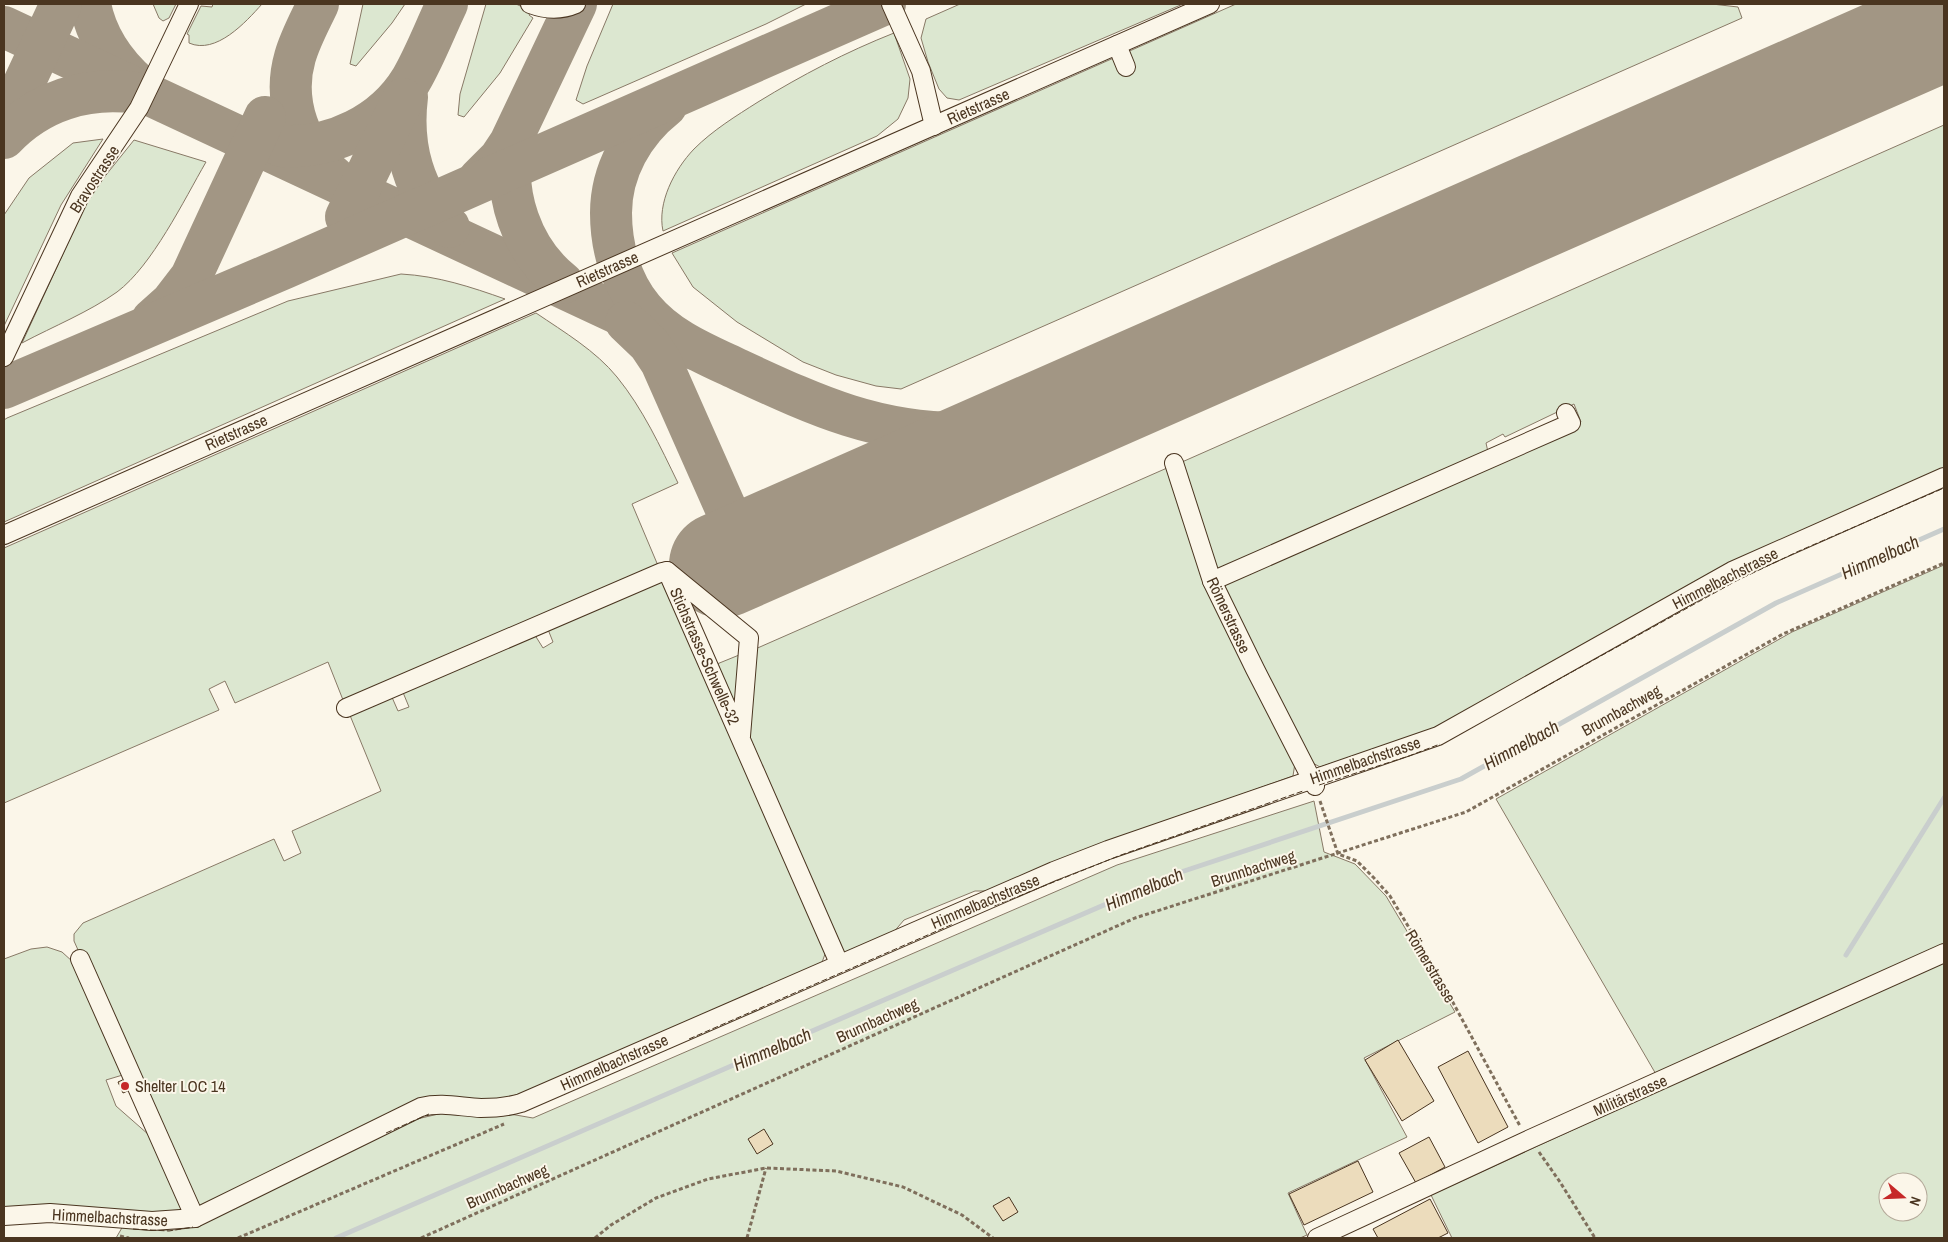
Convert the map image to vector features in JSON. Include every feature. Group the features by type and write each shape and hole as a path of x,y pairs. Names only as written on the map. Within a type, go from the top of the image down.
{"street":[{"name":"Bravostrasse","path":"4,357 80,196 139,108 189,4"},
{"path":"530,4 557,9 576,4"},
{"path":"891,4 921,71 934,126"},
{"name":"Rietstrasse","path":"4,534 1210,4"},
{"path":"1117,45 1126,66"},
{"path":"1212,581 1503,447 1570,423 1566,413"},
{"name":"Römerstrasse","path":"1174,463 1212,581 1314,782"},
{"name":"Himmelbachstrasse","path":"4,1216 50,1213 152,1221 195,1218 421,1107 444,1104 499,1108 521,1103 839,963 1081,860 1314,782 1438,736 1732,571 1944,477"},
{"path":"346,708 667,571"},
{"name":"Stichstrasse-Schwelle-32","path":"667,571 749,638 741,736"},
{"name":"Stichstrasse-Schwelle-32","path":"667,571 839,963"},
{"name":"Militärstrasse","path":"1317,1238 1944,953"},
{"path":"80,959 195,1218"}],"path":[{"name":"Brunnbachweg","path":"421,1238 1135,918 1466,812 1783,634 1944,563"},
{"path":"1322,806 1338,854"},
{"name":"Römerstrasse","path":"1338,854 1357,861 1390,896 1448,994 1529,1140 1560,1182 1594,1238"},
{"path":"595,1238 611,1225 656,1198 708,1179 766,1168 836,1172 903,1187 962,1215 993,1238"},
{"path":"747,1238 766,1168"}],"green space":[{"path":"153,4 176,4 169,18 163,21 159,18"},
{"path":"213,4 262,4 230,35 220,41 199,46 189,43 189,35 187,34 201,6 212,7"},
{"path":"363,4 405,4 392,23 356,66 350,64"},
{"path":"486,4 516,4 531,11 529,15 533,18 500,73 464,117 458,115 460,94"},
{"path":"613,4 806,4 766,24 583,104 576,100 587,66"},
{"path":"960,4 1183,4 959,100 947,98 939,89 921,38 926,19"},
{"path":"1236,4 1712,4 1738,7 1742,18 901,389 876,386 836,375 803,362 737,322 693,287 672,253"},
{"path":"894,33 910,79 908,98 898,119 877,136 663,231 662,209 669,187 687,157 701,142 733,118 791,82 824,64"},
{"path":"1944,125 1944,470 1434,730 1320,767 1311,762 1222,583 1229,577 1581,422 1574,404 1505,437 1503,434 1486,443 1488,452 1217,573 1182,462"},
{"path":"103,139 61,205 4,326 4,215 29,178 73,143"},
{"path":"134,140 206,162 166,232 143,266 130,281 95,306 22,343 90,195"},
{"path":"401,274 415,275 467,286 505,299 4,522 4,420 7,418 288,301"},
{"path":"536,313 590,350 617,377 643,415 678,483 632,504 659,568 345,705 328,662 235,703 225,681 209,689 219,710 4,803 4,548"},
{"path":"1167,468 1211,598 1295,763 1293,776 1075,854 992,891 975,891 904,920 892,934 845,955 745,731 753,650"},
{"path":"1944,565 1944,1238 1452,1238 1431,1195 1664,1088 1496,799 1792,632"},
{"path":"665,576 828,946 821,965 531,1091 499,1099 426,1097 204,1208 198,1204 185,1189 74,941 74,934 83,923 274,839 284,861 301,853 292,831 381,791 349,713 391,695 398,711 409,707 402,690 533,632 543,648 553,642 547,627"},
{"path":"744,653 737,723 715,671 717,664"},
{"path":"1314,801 1324,852 1355,864 1386,896 1455,1012 1364,1058 1407,1137 1288,1193 1307,1235 1300,1238 116,1238 123,1226 151,1230 169,1230 197,1226 417,1119 447,1112 510,1114 533,1118 1117,865"},
{"path":"47,947 62,952 73,962 126,1074 106,1080 116,1106 157,1142 181,1196 182,1213 4,1209 4,959 31,949"}],"building":[{"path":"1398,1040 1434,1101 1402,1121 1365,1060"},
{"path":"1468,1051 1508,1127 1478,1143 1438,1067"},
{"name":"Shelter LOC 14","path":"127,1078 132,1089 123,1093 118,1082"},
{"path":"764,1129 773,1144 757,1154 748,1139"},
{"path":"1429,1137 1445,1167 1416,1183 1399,1153"},
{"path":"1358,1161 1373,1192 1304,1225 1289,1194"},
{"path":"1009,1197 1018,1212 1003,1221 993,1206"},
{"path":"1430,1199 1448,1233 1438,1238 1378,1238 1373,1229"}],"waterway":[{"name":"Himmelbach","path":"336,1238 1178,873 1461,779 1776,603 1944,529"},
{"path":"1846,955 1944,798"}],"taxiway":[{"path":"4,126 61,4"},
{"path":"90,4 97,27 108,49 122,68 139,85"},
{"path":"318,4 297,50 291,91 297,124 304,140 323,167 336,179"},
{"path":"281,146 300,146 337,138 355,131 386,109 400,96 411,80 447,4"},
{"path":"479,179 500,158 510,143 576,4"},
{"path":"4,388 285,268 885,4"},
{"path":"4,27 694,349"},
{"path":"4,138 32,114 64,99 100,92 137,93"},
{"path":"407,97 406,133 412,168 426,200 449,227"},
{"path":"346,217 403,99"},
{"path":"666,106 643,128 626,154 615,182 611,213 615,251 623,276 635,299 663,329 711,357 793,394 847,415 874,423 902,428 932,432 998,431 1043,421 1088,404"},
{"path":"152,320 171,303 191,277 265,117"},
{"path":"514,142 510,181 518,219 536,255 563,283"},
{"path":"626,322 649,344 661,362 746,554"}],"runway":[{"path":"722,565 1944,27"}],"fence":[{"path":"1534,693 1736,581 1799,551 1944,488"},
{"path":"1319,785 1440,744"},
{"path":"994,906 1121,855 1303,791"},
{"path":"689,1039 953,924"},
{"path":"386,1133 429,1114"},
{"path":"133,1229 169,1231 193,1227"}],"place":[{"name":"Shelter LOC 14","path":"125,1086"}]}
